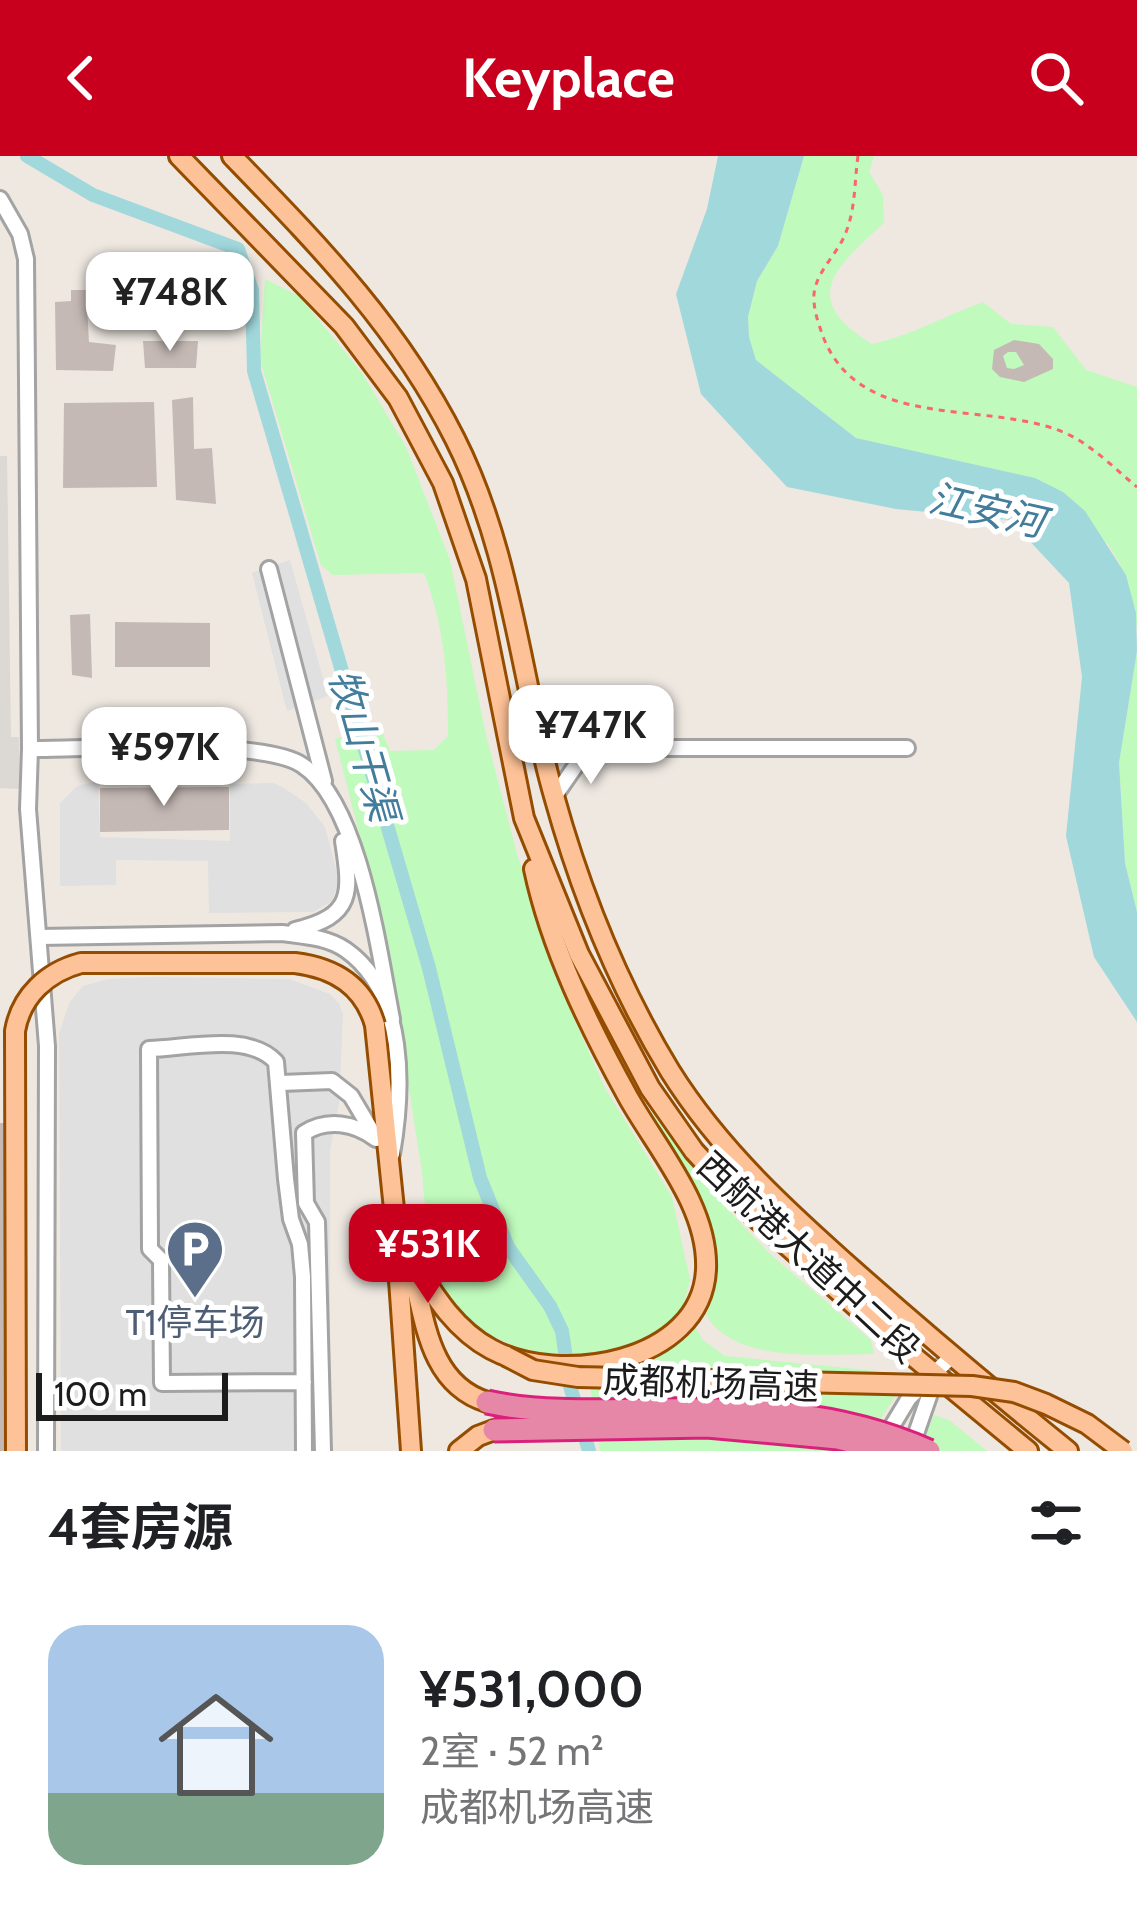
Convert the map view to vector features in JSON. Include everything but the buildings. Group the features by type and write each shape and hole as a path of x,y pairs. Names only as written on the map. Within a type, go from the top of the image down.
{"highway":[{"name":"成都机场高速","path":"487,1402 572,1411 783,1413 854,1422 929,1451"},
{"name":"成都机场高速","path":"494,1430 707,1426 838,1438 890,1451"}],"main road":[{"name":"西航港大道中二段","path":"179,156 344,326 398,398 443,483 476,578 524,818 579,954 650,1088 694,1151 757,1218 1028,1451"},
{"name":"西航港大道中二段","path":"232,156 331,259 400,341 457,442 500,550 554,797 605,943 670,1071 720,1139 773,1198 1068,1451"},
{"path":"506,1356 560,1364 612,1360 656,1346 677,1331 701,1296 706,1270 703,1236 684,1190 627,1095 564,966 538,885 524,818"},
{"path":"16,1451 15,1031 21,1009 32,994 54,974 81,963 295,963 326,970 356,988 384,1022 411,1451"},
{"path":"392,1177 438,1363 454,1387 487,1402"},
{"path":"408,1254 456,1322 533,1370 578,1378 926,1383 1014,1392 1069,1414 1123,1451"},
{"path":"459,1451 494,1430"}],"street":[{"path":"0,199 20,234 26,259 28,809 47,1046 46,1451"},
{"path":"268,569 325,786 360,867 384,1022"},
{"path":"534,712 588,748 908,748"},
{"path":"554,797 588,748"},
{"path":"30,749 262,751 291,758 325,786"},
{"path":"282,933 329,919 344,904 349,885 340,818"},
{"path":"39,938 282,933 317,937 346,950 373,982 384,1022"},
{"path":"304,1382 162,1383 160,1260 153,1251 154,1049 250,1045 266,1051 276,1062 291,1219 301,1244 303,1277 304,1382 304,1451"},
{"path":"281,1083 332,1081 351,1096 392,1177"},
{"path":"323,1451 317,1222 306,1203 304,1133 323,1123 362,1129 376,1139"},
{"path":"878,1451 909,1398 952,1356"},
{"path":"910,1451 936,1375"}],"path":[{"path":"858,156 851,216 843,240 814,288 820,329 849,377 877,396 1030,421 1065,433 1137,487"}],"shaded area":[{"path":"0,456 7,456 11,737 19,737 20,789 0,788"},
{"path":"290,560 328,696 287,711 252,573"},
{"path":"98,781 100,837 230,841 230,784 273,783 284,788 306,803 325,827 339,880 332,901 313,912 209,913 208,861 116,860 116,885 60,886 60,803 77,786"},
{"name":"T1停车场","path":"107,979 289,979 330,994 339,1003 343,1014 339,1104 330,1150 330,1451 61,1451 59,1034 69,1003 83,986"}],"green space":[{"path":"804,156 874,156 869,172 883,195 884,223 839,268 830,297 835,312 872,344 983,302 1011,324 1053,327 1086,370 1137,387 1137,629 1126,575 1108,544 940,459 856,438 756,360 748,317 757,281 778,246"},
{"path":"265,279 299,296 362,373 406,447 450,560 486,735 559,985 605,1088 672,1197 690,1280 683,1307 703,1340 725,1356 877,1371 897,1394 859,1451 600,1451 586,1359 533,1355 480,1330 451,1302 431,1273 422,1172 385,935 335,739 380,726 390,751 434,750 448,736 441,633 424,573 333,575 321,565 260,360"},
{"path":"1137,651 1137,912 1125,863 1119,763"},
{"path":"635,1091 719,1200 770,1254 871,1340 874,1354 782,1353 737,1342 719,1331 706,1315 714,1283 709,1225 685,1170"},
{"path":"934,1415 949,1420 987,1451 919,1451"}],"water":[{"name":"江安河","path":"718,156 804,156 778,246 757,281 748,317 756,360 856,438 1035,478 1063,492 1085,511 1126,575 1136,613 1137,651 1119,763 1125,863 1137,912 1137,1022 1094,957 1066,836 1082,677 1069,583 1010,520 896,509 787,487 701,394 676,294 707,209"}],"waterway":[{"name":"牧山干渠","path":"27,156 93,195 238,249 252,290 254,371 429,968 480,1178 508,1247 562,1331 570,1386 589,1451"}],"place":[{"name":"T1停车场","path":"195,1300"}]}
